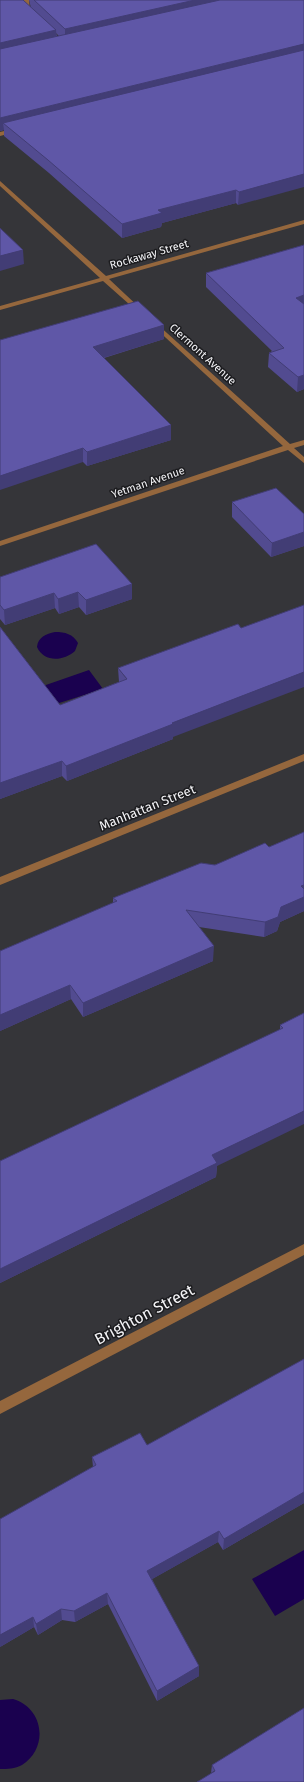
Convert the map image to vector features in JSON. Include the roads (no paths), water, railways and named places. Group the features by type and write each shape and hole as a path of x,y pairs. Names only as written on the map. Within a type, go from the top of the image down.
{"street":[{"path":"26,0 27,11 38,21"},
{"path":"0,134 23,129"},
{"name":"Clermont Avenue","path":"0,183 304,460"},
{"name":"Rockaway Street","path":"0,308 304,222"},
{"name":"Yetman Avenue","path":"0,544 304,442"},
{"name":"Manhattan Street","path":"0,881 304,757"},
{"name":"Brighton Street","path":"0,1408 304,1249"}]}
